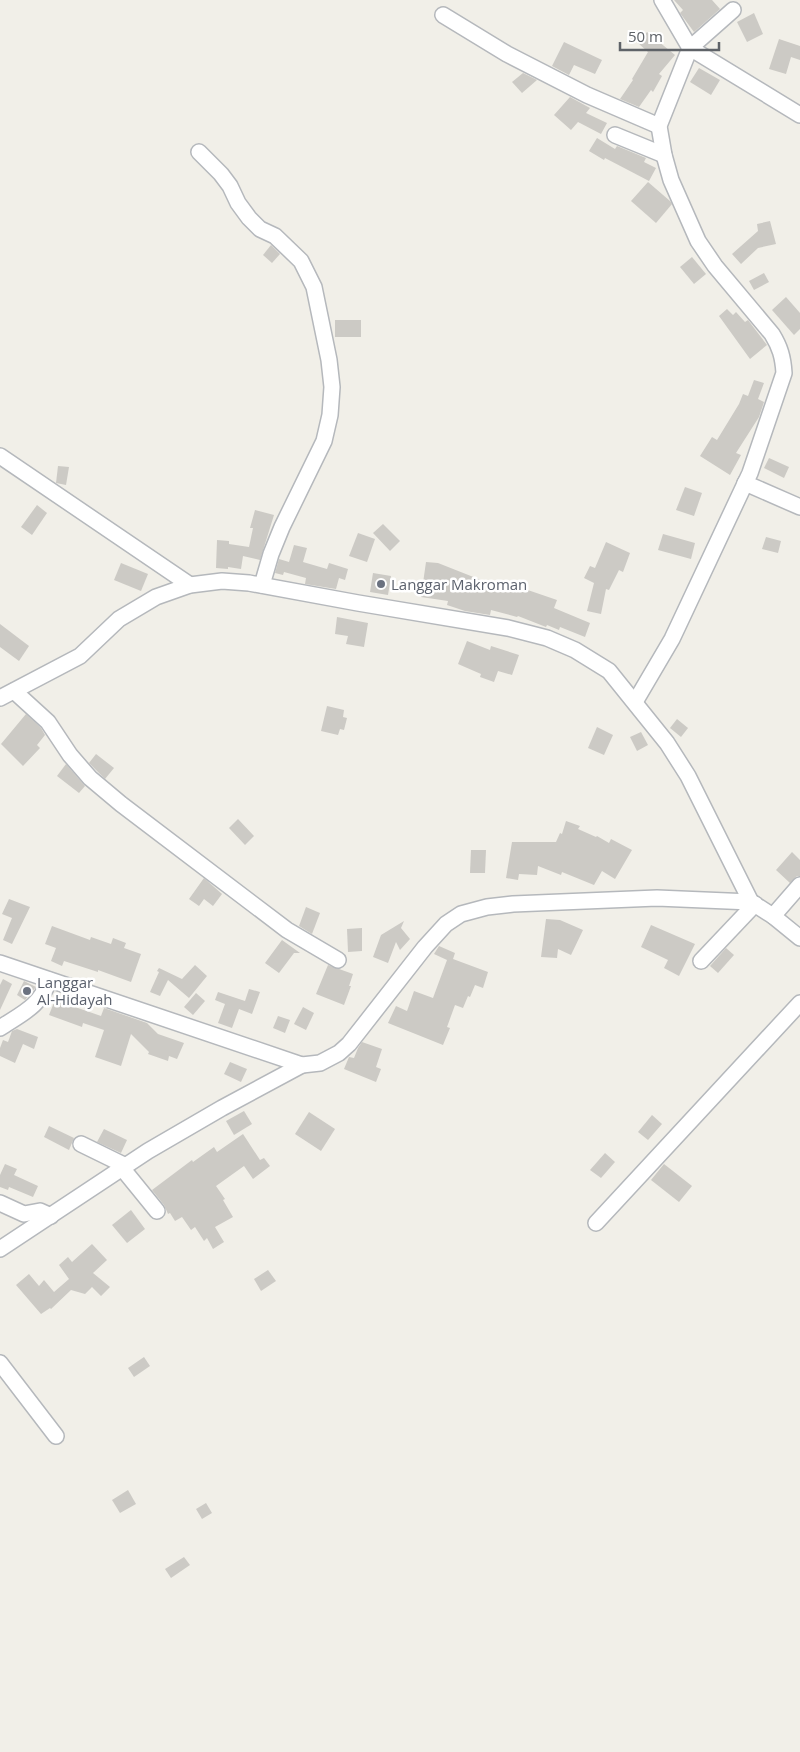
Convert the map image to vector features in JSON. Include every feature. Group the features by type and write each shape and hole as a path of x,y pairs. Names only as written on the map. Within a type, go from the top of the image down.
{"street":[{"path":"662,0 690,48 800,115"},
{"path":"635,702 672,638 744,484 784,373 783,358 779,345 772,334 715,266 698,240 671,180 659,126 690,48 733,10"},
{"path":"443,15 507,54 587,95 659,126"},
{"path":"615,135 664,155"},
{"path":"199,152 221,174 249,218 260,229 275,236 301,261 314,287 329,360 332,387 330,415 324,442 282,527 271,554 262,585"},
{"path":"0,456 190,585"},
{"path":"744,484 800,507"},
{"path":"0,698 80,656 119,619 156,596 190,585 222,580 262,585 377,607 508,628 547,638 575,650 609,671 667,744 688,776 753,903 773,916 800,938"},
{"path":"14,691 48,722 70,755 90,778 121,804 287,930 338,960"},
{"path":"773,916 800,885"},
{"path":"0,1249 124,1167 222,1108 302,1065 320,1063 330,1059 349,1044 425,947 446,924 461,914 487,907 550,902 657,898 753,903"},
{"path":"701,961 753,903"},
{"path":"0,963 302,1065"},
{"path":"0,1028 37,1002 46,990 49,980"},
{"path":"596,1223 800,1003"},
{"path":"81,1144 124,1167 157,1212"},
{"path":"0,1203 24,1214 40,1211 51,1216"},
{"path":"0,1363 56,1436"}],"building":[{"path":"674,0 712,0 720,9 694,32 680,13 683,10"},
{"path":"754,13 763,34 747,42 737,22"},
{"path":"647,32 675,55 659,74 662,76 653,92 651,90 639,107 620,99 648,52 638,43"},
{"path":"779,39 800,46 800,60 791,57 786,74 769,69"},
{"path":"564,42 602,60 595,74 574,65 569,75 552,66"},
{"path":"699,68 720,80 711,95 690,82"},
{"path":"523,73 537,80 522,93 512,82"},
{"path":"570,97 590,108 586,113 607,123 601,134 578,122 571,130 554,115"},
{"path":"597,138 615,149 617,146 646,158 644,162 656,168 649,181 589,151"},
{"path":"648,182 672,204 656,223 631,201"},
{"path":"770,221 776,244 758,248 741,264 732,254 758,231 757,224"},
{"path":"271,245 280,254 272,263 263,255"},
{"path":"692,257 706,274 694,284 680,267"},
{"path":"764,273 769,282 754,290 749,281"},
{"path":"786,297 800,313 800,329 794,335 772,310"},
{"path":"727,309 733,315 736,312 745,322 748,320 767,345 750,359 719,316"},
{"path":"335,320 361,320 361,337 335,337"},
{"path":"754,380 764,383 758,399 764,402 759,417 736,453 741,455 730,475 700,456 712,437 717,440 743,394 748,396"},
{"path":"769,458 789,467 784,478 764,468"},
{"path":"58,466 69,467 66,485 56,483"},
{"path":"685,487 702,493 694,516 676,510"},
{"path":"37,505 47,513 32,535 21,527"},
{"path":"255,510 274,515 260,560 243,556 241,569 216,568 217,540 229,541 229,544 249,547 253,528 250,528"},
{"path":"383,524 400,541 390,551 373,533"},
{"path":"358,533 375,539 367,562 349,556"},
{"path":"663,534 695,543 691,559 658,550"},
{"path":"766,537 781,541 778,553 762,549"},
{"path":"606,542 630,553 623,572 619,570 609,590 606,589 601,614 587,611 594,583 584,578 590,566 595,568"},
{"path":"294,545 307,548 303,562 327,569 329,563 348,569 345,580 339,578 336,589 305,584 306,578 284,572 283,575 275,573 279,559 289,562"},
{"path":"426,562 438,563 481,580 507,586 507,583 557,600 554,608 590,623 585,637 560,627 559,630 547,625 546,627 518,616 491,610 490,615 465,611 447,605 448,601 421,597"},
{"path":"121,563 148,574 141,591 114,580"},
{"name":"Langgar Makroman","path":"373,573 391,576 388,595 370,592"},
{"path":"337,617 368,623 364,647 346,644 348,636 335,634"},
{"path":"0,624 29,646 19,661 0,647"},
{"path":"467,641 490,650 491,646 519,655 512,675 498,671 494,682 480,677 481,674 458,664"},
{"path":"327,706 344,710 343,717 347,718 344,730 340,729 338,735 321,731"},
{"path":"26,714 41,728 45,735 37,745 40,748 23,766 1,744"},
{"path":"677,719 688,728 681,737 670,728"},
{"path":"597,727 613,735 604,755 588,748"},
{"path":"641,732 648,745 637,751 630,737"},
{"path":"96,754 114,768 105,779 89,763"},
{"path":"66,764 85,786 79,793 57,776"},
{"path":"238,819 254,836 245,845 229,828"},
{"path":"566,821 580,826 578,829 609,843 611,839 632,850 615,879 602,871 594,885 562,872 561,875 538,866 537,875 519,874 518,880 506,878 512,842 556,842 560,833 562,834"},
{"path":"471,850 486,850 485,873 470,873"},
{"path":"792,852 800,860 800,876 797,876 790,883 776,870"},
{"path":"204,878 222,894 213,906 204,899 199,906 189,899"},
{"path":"9,899 30,907 12,944 3,940 12,918 2,914"},
{"path":"306,907 320,913 312,934 299,926"},
{"path":"546,919 560,920 583,930 571,955 558,949 557,958 541,957"},
{"path":"404,921 401,928 410,939 400,950 396,942 388,963 373,957 381,935"},
{"path":"651,925 695,944 679,976 664,968 668,960 641,947"},
{"path":"52,926 90,940 91,937 111,944 113,938 126,943 124,948 141,954 131,982 98,970 98,972 64,961 62,966 51,961 56,948 45,944"},
{"path":"362,928 362,951 348,952 347,929"},
{"path":"282,940 300,953 294,953 279,973 265,963"},
{"path":"439,946 455,953 453,959 488,972 483,988 475,985 463,1008 455,1005 447,1027 450,1028 443,1045 388,1023 396,1006 407,1011 414,991 433,998 447,960 434,954"},
{"path":"726,948 734,955 718,973 710,966"},
{"path":"195,965 207,976 189,998 168,980 160,996 150,992 159,968 182,979"},
{"path":"328,965 353,974 344,1005 316,994"},
{"path":"3,979 12,984 0,1010 0,985"},
{"name":"Langgar Al-Hidayah","path":"24,981 36,987 25,1000 17,995"},
{"path":"249,989 260,992 252,1014 239,1009 232,1028 218,1023 225,1004 215,1000 218,992 245,1001"},
{"path":"196,993 205,1001 193,1015 184,1007"},
{"path":"55,1000 101,1016 104,1008 147,1023 158,1034 184,1043 177,1059 169,1056 168,1061 148,1054 149,1052 131,1034 121,1066 95,1057 104,1030 83,1023 82,1027 49,1015"},
{"path":"303,1007 314,1013 306,1030 294,1024"},
{"path":"278,1016 290,1020 285,1033 273,1028"},
{"path":"17,1029 38,1037 34,1049 23,1044 15,1063 0,1056 0,1048 3,1040 8,1042 12,1031"},
{"path":"362,1042 382,1049 376,1067 381,1069 376,1082 344,1069 349,1057 354,1058"},
{"path":"230,1062 247,1069 241,1082 224,1074"},
{"path":"244,1111 252,1124 234,1135 226,1121"},
{"path":"309,1112 335,1129 321,1151 295,1134"},
{"path":"652,1115 662,1124 648,1140 638,1132"},
{"path":"49,1126 74,1138 69,1150 44,1137"},
{"path":"104,1129 127,1140 121,1153 97,1142"},
{"path":"243,1134 260,1160 264,1158 270,1166 253,1179 244,1166 216,1186 225,1199 223,1200 233,1217 215,1227 224,1242 213,1249 207,1238 204,1241 195,1227 191,1230 182,1217 175,1221 152,1190 192,1160 193,1162 214,1147 217,1152"},
{"path":"605,1153 615,1162 601,1178 590,1170"},
{"path":"5,1164 17,1169 14,1175 38,1186 33,1197 9,1187 8,1190 0,1187 0,1175"},
{"path":"664,1164 692,1186 679,1202 651,1180"},
{"path":"131,1210 145,1229 127,1243 112,1225"},
{"path":"92,1244 107,1260 93,1273 110,1287 101,1296 92,1287 85,1294 71,1290 51,1309 41,1314 16,1285 29,1274 39,1286 44,1280 54,1292 69,1279 59,1265 68,1257 72,1262"},
{"path":"268,1270 276,1281 261,1291 254,1279"},
{"path":"144,1357 150,1366 134,1377 128,1368"},
{"path":"128,1490 136,1504 120,1513 112,1500"},
{"path":"206,1503 212,1513 202,1519 196,1509"},
{"path":"184,1557 190,1565 171,1578 165,1569"}],"place":[{"name":"Langgar Makroman","path":"381,584"},
{"name":"Langgar Al-Hidayah","path":"27,991"}]}
